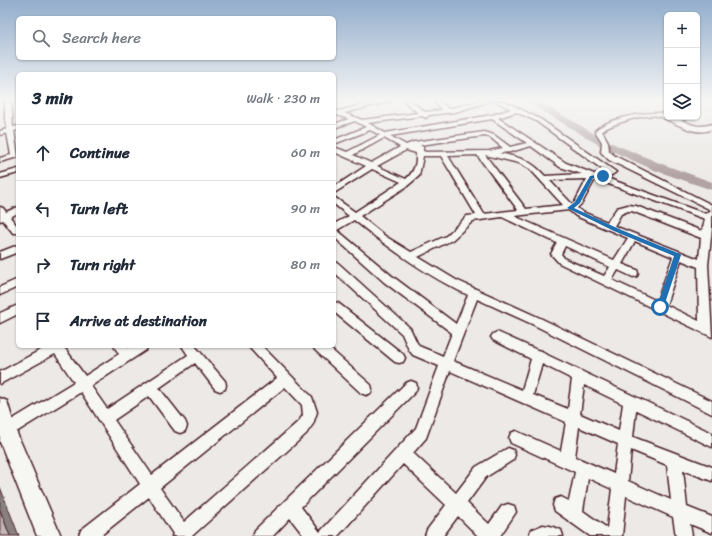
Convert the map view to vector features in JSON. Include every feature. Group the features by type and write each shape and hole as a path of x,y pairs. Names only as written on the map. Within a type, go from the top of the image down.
{"street":[{"path":"348,155 385,135 436,126"},
{"path":"506,126 563,165 711,217"},
{"path":"542,178 594,177 609,175 612,172 547,126"},
{"path":"607,126 603,127 598,132 605,144 605,152 612,158 711,217"},
{"path":"689,126 700,130 706,130 712,126"},
{"path":"336,141 372,127 405,147 420,154 480,154 510,150 533,144"},
{"path":"0,133 14,129 16,156 0,160"},
{"path":"336,190 405,147 418,143 484,134 492,136 510,150"},
{"path":"336,227 374,205 416,174 419,166 420,154 418,143"},
{"path":"336,150 407,182"},
{"path":"489,153 528,164 570,208 609,227 703,265"},
{"path":"480,154 524,212"},
{"path":"444,155 481,216"},
{"path":"0,176 16,172"},
{"path":"411,256 449,238 470,218 570,208 578,203 594,177"},
{"path":"633,208 641,197 640,196 642,193"},
{"path":"336,202 350,218 411,256 452,284 536,321 711,405"},
{"path":"609,227 619,210 622,208 633,208 705,236"},
{"path":"16,211 1,215 16,231"},
{"path":"503,214 633,273"},
{"path":"709,330 703,265 705,236 711,217"},
{"path":"462,224 466,235"},
{"path":"336,234 388,279 459,332"},
{"path":"606,282 633,237"},
{"path":"563,242 556,254 558,258 709,330"},
{"path":"0,256 16,249"},
{"path":"660,307 678,255"},
{"path":"336,268 406,331 412,347 417,351 572,418 712,474"},
{"path":"0,291 16,284"},
{"path":"327,536 421,433 446,363 474,294"},
{"path":"336,308 399,358"},
{"path":"0,318 16,310"},
{"path":"496,337 538,355 712,440"},
{"path":"0,378 54,348"},
{"path":"57,348 83,384 181,535 301,429 311,413 307,401 256,348"},
{"path":"3,433 83,384 123,351 134,348"},
{"path":"321,348 366,389"},
{"path":"105,418 150,387 192,351 220,385"},
{"path":"526,397 538,355"},
{"path":"567,460 579,376"},
{"path":"87,536 286,379"},
{"path":"150,387 180,426"},
{"path":"261,536 411,388"},
{"path":"614,536 630,400"},
{"path":"0,407 3,433 48,536"},
{"path":"516,438 583,467 620,486 712,525"},
{"path":"403,454 490,536 508,512"},
{"path":"433,536 481,472 508,455"},
{"path":"674,460 684,536"},
{"path":"574,515 583,467"},
{"path":"561,505 604,536"},
{"path":"291,506 314,536"},
{"path":"537,536 541,533 555,536"}],"building":[{"path":"0,510 10,536 0,536"}],"waterway":[{"path":"574,126 603,143 658,167 712,186"}],"route":[{"path":"603,176 592,177 578,203 570,208 616,230 678,255 660,307"}]}
